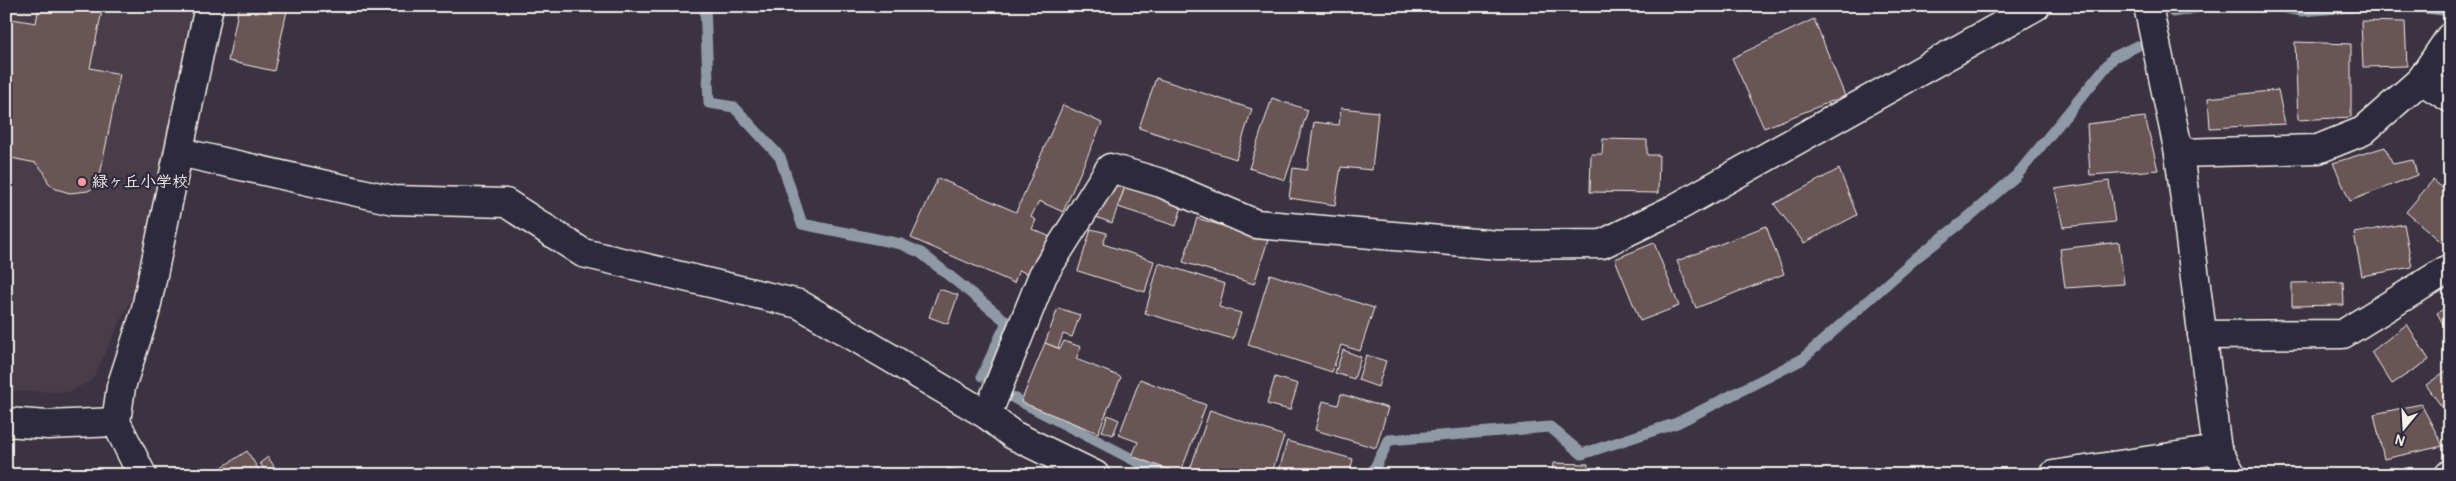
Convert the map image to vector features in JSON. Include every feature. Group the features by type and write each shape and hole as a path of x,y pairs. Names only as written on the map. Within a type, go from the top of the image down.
{"street":[{"path":"142,475 116,422 121,388 145,313 209,6"},
{"path":"987,415 1043,275 1110,168 1161,183 1256,224 1498,245 1602,244 1672,210 2036,6"},
{"path":"2154,7 2178,153 2217,450 2232,475"},
{"path":"2178,153 2318,149 2363,131 2421,80 2450,37"},
{"path":"2421,80 2450,98"},
{"path":"179,152 393,200 506,202 583,253 800,304 987,415 1013,435 1095,475"},
{"path":"2202,336 2343,334 2450,268"},
{"path":"6,422 48,425 116,422"},
{"path":"2053,475 2217,450"}],"shaded area":[{"name":"緑ヶ丘小学校","path":"6,6 192,6 183,71 135,292 92,380 69,392 6,391"}],"building":[{"path":"39,6 103,6 90,68 120,74 98,185 88,191 70,193 56,189 48,182 44,172 36,163 6,157 6,18 36,23"},
{"path":"239,6 288,6 274,71 228,61"},
{"path":"1814,19 1845,96 1764,128 1732,58"},
{"path":"2361,21 2405,22 2407,66 2363,67"},
{"path":"2295,42 2351,44 2351,117 2298,120"},
{"path":"1156,78 1252,109 1236,159 1139,128"},
{"path":"2278,90 2285,124 2210,128 2208,98"},
{"path":"1272,98 1308,110 1285,180 1249,168"},
{"path":"1063,105 1102,123 1063,212 1039,201 1031,217 1036,220 1032,229 1055,239 1037,278 1019,270 1014,283 911,238 938,178 1016,212"},
{"path":"1341,108 1378,112 1372,170 1341,167 1335,205 1289,198 1293,168 1307,170 1314,122 1339,125"},
{"path":"2145,117 2158,170 2090,175 2087,124"},
{"path":"1603,139 1647,140 1647,155 1659,155 1658,193 1590,192 1591,154 1602,154"},
{"path":"2385,147 2393,164 2413,160 2417,175 2350,201 2333,163"},
{"path":"1839,169 1857,215 1804,243 1774,204"},
{"path":"1128,178 1112,223 1093,216 1105,183"},
{"path":"1128,178 1185,197 1176,226 1118,207"},
{"path":"2433,180 2450,194 2450,242 2446,246 2406,212"},
{"path":"2109,181 2115,222 2063,227 2055,189"},
{"path":"1197,218 1268,240 1254,284 1183,262"},
{"path":"2404,224 2412,267 2362,276 2354,233"},
{"path":"1766,226 1784,274 1696,308 1677,261"},
{"path":"1091,229 1107,233 1103,244 1154,261 1145,292 1078,271"},
{"path":"2119,242 2124,284 2065,288 2060,249"},
{"path":"1654,243 1679,306 1640,321 1615,259"},
{"path":"1159,263 1225,284 1219,307 1241,313 1233,339 1145,313"},
{"path":"1270,274 1374,308 1360,351 1341,345 1332,372 1248,345"},
{"path":"2343,282 2344,305 2292,306 2292,283"},
{"path":"939,289 958,295 948,324 929,317"},
{"path":"2450,305 2450,336 2437,313"},
{"path":"1058,308 1080,315 1072,337 1063,334 1058,348 1045,343"},
{"path":"2407,324 2429,360 2392,384 2371,352"},
{"path":"1064,341 1081,347 1076,359 1121,377 1098,433 1021,402 1045,343 1060,349"},
{"path":"1343,350 1361,357 1354,379 1335,373"},
{"path":"1366,355 1386,361 1378,387 1358,380"},
{"path":"2450,368 2450,418 2426,385"},
{"path":"1275,377 1298,384 1290,410 1267,404"},
{"path":"1140,379 1206,405 1180,474 1132,456 1138,442 1119,435"},
{"path":"1341,394 1388,408 1376,448 1315,430 1323,401 1338,405"},
{"path":"2421,404 2443,446 2384,459 2374,414"},
{"path":"1210,410 1284,436 1271,475 1203,475 1190,470"},
{"path":"1108,415 1119,420 1113,435 1102,431"},
{"path":"1287,441 1353,459 1349,475 1278,475"},
{"path":"247,451 262,475 210,475"},
{"path":"268,457 279,475 268,475 260,463"},
{"path":"1553,463 1588,464 1587,475 1552,475"},
{"path":"916,468 934,475 914,475"},
{"path":"948,468 967,475 946,475"}],"waterway":[{"path":"705,6 709,103 734,107 780,157 802,224 901,244 921,253 1007,322 982,376"},
{"path":"2173,12 2205,6"},
{"path":"2276,6 2301,11 2364,6"},
{"path":"2409,6 2442,10"},
{"path":"1371,475 1389,440 1550,427 1582,454 1677,423 1801,360 1916,258 1965,220 2017,175 2114,57 2137,46"},
{"path":"1012,397 1163,475"}],"place":[{"name":"緑ヶ丘小学校","path":"82,182"}]}
